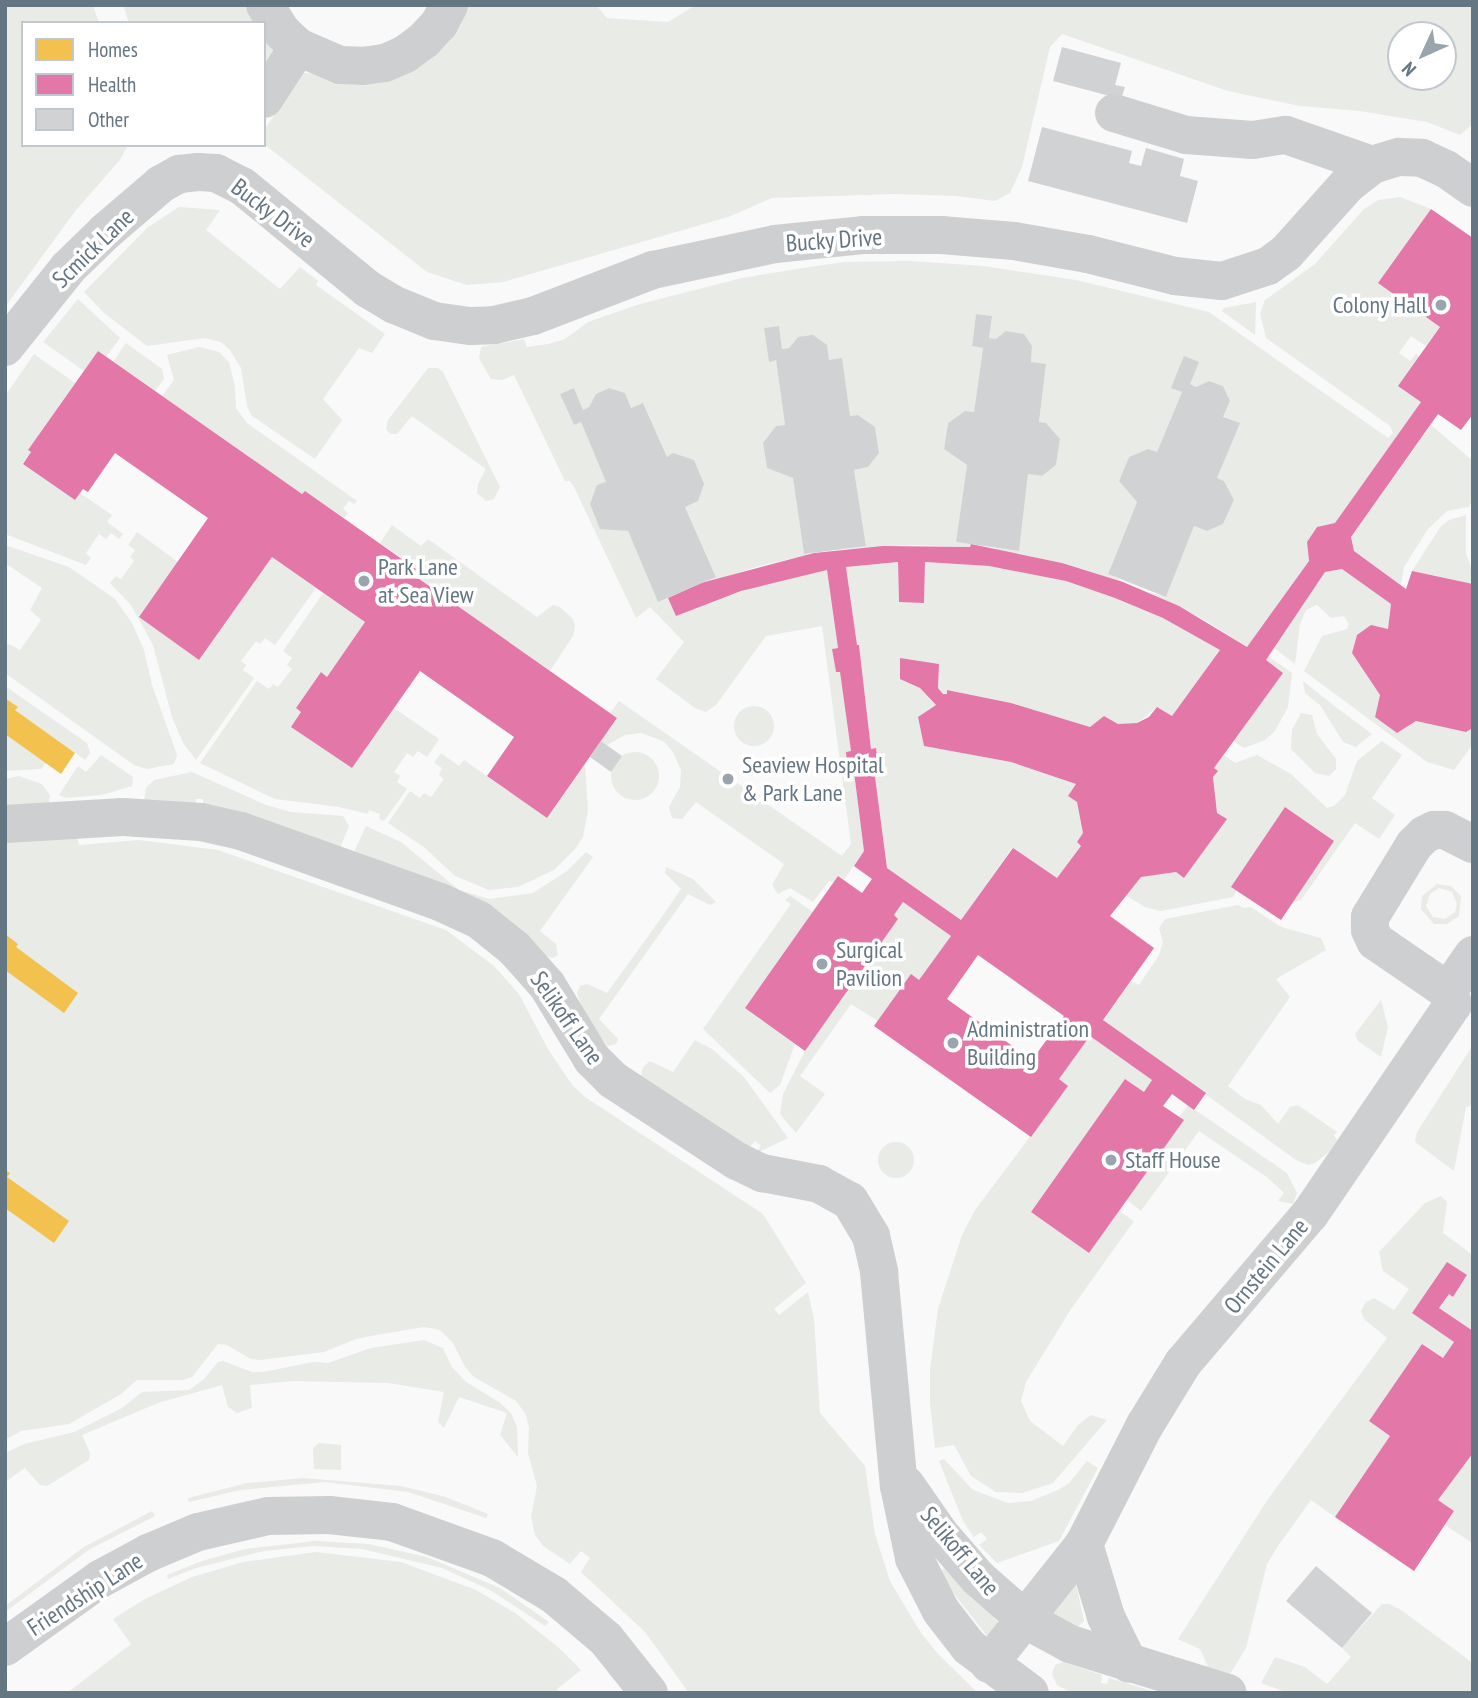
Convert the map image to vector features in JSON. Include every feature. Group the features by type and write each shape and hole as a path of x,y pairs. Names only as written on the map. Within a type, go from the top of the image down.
{"lane":[{"path":"265,5 282,32 298,47 340,65 385,63 424,40 439,24 449,5"},
{"path":"266,96 298,47"},
{"path":"1114,113 1186,135 1253,140 1286,135 1373,165"},
{"name":"Bucky Drive","path":"216,163 368,289 395,305 434,321 470,326 494,325 533,316 653,270 775,244 863,235 942,235 1014,241 1088,254 1175,276 1222,281 1268,266 1286,253 1348,184 1373,165 1399,157 1422,158 1446,169 1473,188"},
{"name":"Scmick Lane","path":"5,346 68,268 105,232 162,184 179,174 216,163"},
{"name":"Selikoff Lane","path":"5,824 122,817 201,822 241,831 440,902 479,920 514,948 547,985 592,1059 612,1080 737,1161 762,1173 818,1184 850,1200 871,1236 879,1272 897,1472 914,1558 941,1611 989,1664 1030,1693"},
{"path":"1448,991 1375,941 1370,930 1370,917 1400,865 1424,835 1434,830 1445,830 1473,844"},
{"name":"Ornstein Lane","path":"989,1664 1084,1544 1145,1425 1183,1363 1310,1214 1453,1004 1448,991 1473,955"},
{"name":"Selikoff Lane","path":"897,1472 940,1534 978,1578 1026,1620 1070,1644 1228,1693"},
{"name":"Friendship Lane","path":"5,1647 100,1579 148,1553 198,1532 268,1516 329,1515 392,1522 492,1558 554,1595 606,1639 649,1693"},
{"path":"1084,1544 1106,1617 1129,1664"}],"shaded area":[{"path":"5,5 93,5 98,21 21,21 21,147 127,147 120,160 76,210 5,307"},
{"path":"123,5 256,5 265,21 128,21"},
{"path":"463,5 596,5 607,18 668,22 696,5 1473,5 1473,124 1460,135 1427,122 1360,111 1300,106 1228,91 1062,34 1050,47 1022,167 1010,193 995,201 957,196 893,194 772,198 728,217 503,282 467,285 427,272 266,146 266,127 304,73 363,79"},
{"path":"266,24 277,44 266,61"},
{"path":"1400,197 1431,209 1378,283 1440,327 1426,346 1411,336 1399,353 1410,361 1416,354 1420,356 1421,402 1335,523 1317,527 1307,542 1309,561 1247,647 1203,619 1146,591 1166,597 1194,526 1207,531 1223,524 1234,500 1224,481 1217,478 1239,424 1223,417 1230,401 1223,386 1209,381 1196,387 1190,384 1172,388 1182,392 1157,452 1148,449 1129,457 1119,481 1137,502 1108,573 1123,582 1062,563 996,550 1019,550 1028,474 1042,476 1056,465 1060,439 1046,423 1039,422 1046,364 1031,362 1032,346 1023,334 1006,331 996,339 989,338 991,316 976,314 972,346 983,348 974,412 965,411 948,423 944,449 967,465 956,542 971,544 970,547 911,545 847,549 866,545 854,470 868,467 879,453 875,427 858,415 850,416 829,360 798,337 789,348 782,349 779,326 764,328 769,361 776,360 785,425 776,426 763,443 767,468 793,478 804,554 814,554 759,566 701,585 716,576 685,507 674,453 667,457 643,403 631,408 625,393 609,388 596,394 589,407 583,410 574,388 560,394 574,425 581,422 606,482 597,486 590,504 600,528 628,531 658,602 668,598 715,600 767,583 827,570 838,648 832,649 836,672 840,672 851,751 846,752 848,773 854,772 864,851 844,880 838,876 834,882 829,881 813,902 790,888 778,894 772,885 784,864 696,802 682,819 672,818 669,807 680,787 681,770 673,752 663,741 641,733 625,735 607,745 601,741 617,718 610,713 619,701 842,856 851,844 822,626 766,636 716,705 706,712 695,708 656,679 684,642 650,607 636,618 575,489 570,481 565,481 514,375 502,380 491,379 479,358 481,347 524,339 527,347 548,344 565,339 588,322 640,304 742,278 796,269 844,262 911,261 983,266 1076,280 1209,312 1388,438 1393,433 1390,426 1266,338 1260,314 1265,300 1315,264 1364,209 1378,200"},
{"path":"179,207 220,210 206,230 280,289 300,267 318,281 316,285 385,334 372,353 359,348 323,399 342,420 315,459 252,416 247,406 241,368 230,350 221,342 205,338 147,346 104,313 84,292 148,227"},
{"path":"78,299 120,338 106,357 98,351 84,371 43,342"},
{"path":"1256,302 1255,335 1222,311 1224,308"},
{"path":"126,343 162,369 164,379 155,391 113,362"},
{"path":"199,347 219,352 229,362 235,386 236,408 247,423 357,501 354,504 349,501 343,509 348,513 344,518 305,491 302,494 162,396 174,380 167,355"},
{"path":"34,354 75,383 28,450 31,452 23,463 75,499 80,493 112,515 107,522 123,534 119,539 111,533 106,539 99,534 86,553 91,558 86,565 5,534 5,396"},
{"path":"428,368 438,368 443,372 500,487 494,499 486,501 477,493 478,484 486,469 412,416 397,434 391,434 386,429 388,420"},
{"path":"1431,425 1473,461 1473,498 1469,507 1447,511 1428,529 1404,567 1401,585 1354,551 1351,537"},
{"path":"1466,515 1466,554 1473,572 1473,584 1412,571 1441,526 1449,520"},
{"path":"392,525 421,546 428,539 537,617 553,605 560,607 573,619 573,636 550,671 412,575 416,568 380,543"},
{"path":"137,532 178,562 139,617 199,660 272,557 316,588 275,645 265,638 260,644 256,641 241,661 246,665 243,670 254,678 196,760 183,743 172,717 153,645 131,605 110,583 116,576 121,579 134,561 130,557 135,550 128,545"},
{"path":"5,545 69,567 115,599 132,623 144,650 152,685 177,755 174,764 147,769 134,765 5,673 5,645 9,644 20,650 41,620 30,610 42,588 5,563"},
{"path":"898,562 899,602 924,603 925,562 989,566 1066,581 1115,598 1163,618 1220,650 1172,716 1157,707 1137,723 1118,724 1104,716 1090,727 1011,703 948,690 947,694 943,694 938,688 939,664 900,659 901,679 920,688 936,705 918,717 924,746 1011,762 1076,784 1068,796 1077,802 1083,833 1077,842 1081,846 1057,878 1012,848 961,920 887,868 874,769 879,768 876,748 871,749 859,645 846,567"},
{"path":"1342,569 1391,604 1388,629 1371,626 1357,636 1352,653 1380,695 1375,717 1397,733 1416,721 1466,732 1473,728 1473,744 1454,770 1427,762 1304,671 1322,636 1347,629 1349,624 1344,616 1331,618 1317,605 1306,610 1300,624 1295,664 1274,648 1325,572"},
{"path":"323,593 365,622 327,677 320,673 296,708 301,712 292,727 352,768 394,708 439,739 427,757 418,751 413,757 407,753 394,772 400,776 397,782 407,789 384,821 379,819 380,814 369,810 368,814 339,807 275,799 200,763 257,681 269,689 273,684 278,687 292,669 287,665 292,658 283,651"},
{"path":"1268,656 1292,673 1288,707 1275,731 1265,740 1244,748 1233,741 1283,673 1266,660"},
{"path":"1303,681 1372,734 1356,747 1343,742 1320,705 1305,693"},
{"path":"5,686 87,743 90,753 85,760 15,710 17,706 5,698"},
{"path":"754,706 762,707 768,712 773,718 773,734 768,740 762,745 754,746 746,745 740,740 735,734 734,726 735,718 740,712 746,707"},
{"path":"1301,713 1312,715 1317,734 1336,759 1336,769 1329,776 1315,773 1291,749 1292,730"},
{"path":"5,734 46,763 41,769 5,771"},
{"path":"1382,741 1402,755 1372,798 1395,815 1379,839 1355,823 1301,900 1292,903 1334,841 1285,807 1233,897 1161,911 1145,907 1125,895 1141,877 1176,872 1184,878 1226,819 1217,813 1213,777 1217,771 1214,768 1224,755 1235,763 1257,755 1291,774 1327,808 1334,806 1345,795 1357,761"},
{"path":"635,752 652,759 659,776 652,793 635,800 618,793 611,776 618,759"},
{"path":"441,753 459,766 464,760 547,818 585,764 588,811 583,837 576,848 554,870 518,887 489,890 455,876 425,848 388,823 410,791 420,798 424,793 431,797 444,779 439,775 442,768 434,763"},
{"path":"101,755 133,777 132,786 102,795 65,798 59,795 78,766 86,772"},
{"path":"192,772 266,805 291,812 343,816 349,826 340,848 203,806 203,799 196,799 195,805 144,802 146,788 154,780"},
{"path":"19,776 42,784 50,795 49,803 5,809 5,779"},
{"path":"366,826 401,842 459,890 489,899 533,893 567,871 586,852 593,857 540,931 556,944 558,955 553,958 546,956 353,854"},
{"path":"77,835 79,845 139,840 218,850 446,930 494,966 519,994 549,1051 573,1086 585,1097 763,1214 806,1283 774,1309 779,1315 808,1292 814,1319 820,1413 865,1466 875,1534 890,1581 921,1633 939,1655 978,1693 689,1693 645,1632 581,1572 590,1558 581,1551 570,1564 543,1546 535,1535 531,1517 537,1486 528,1453 529,1427 525,1413 516,1401 474,1377 465,1367 453,1343 440,1330 424,1327 376,1335 356,1339 324,1352 260,1360 251,1359 227,1345 218,1344 192,1377 183,1380 137,1380 121,1394 69,1424 21,1431 5,1440 5,838"},
{"path":"666,867 693,879 716,902 710,905 688,894 599,1019 618,1039 616,1044 608,1046 586,1019 577,993 580,986 587,984 607,993 659,921 681,889 665,873"},
{"path":"1437,884 1451,886 1461,896 1459,916 1447,924 1434,924 1421,909 1422,896","holes":["1439,888 1452,892 1457,904 1455,912 1445,919 1433,917 1426,906 1430,894"]},
{"path":"790,896 813,912 745,1008 795,1044 780,1085 770,1093 703,1029 791,904 785,900"},
{"path":"903,902 951,936 919,980 878,1021 851,1004 800,1076 825,1094 796,1133 780,1114 783,1094 805,1051 898,919 894,915"},
{"path":"1238,905 1251,907 1281,927 1321,938 1326,950 1276,979 1290,997 1228,1086 1245,1099 1261,1105 1278,1124 1290,1107 1298,1105 1337,1132 1334,1135 1337,1140 1329,1152 1308,1165 1296,1160 1103,1020 1131,981 1139,985 1159,955 1163,942 1159,928 1165,919"},
{"path":"1381,1000 1388,1027 1381,1057 1358,1041 1355,1034"},
{"path":"1090,1036 1152,1080 1144,1092 1125,1079 1031,1212 1089,1253 1119,1211 1134,1221 1071,1309 1026,1382 1021,1401 1030,1421 1063,1446 1078,1425 1091,1415 1107,1420 1053,1483 1022,1493 996,1492 971,1476 954,1445 935,1448 930,1403 930,1369 938,1309 962,1235 975,1210 1068,1086 1059,1079"},
{"path":"695,1040 712,1049 744,1077 788,1138 761,1151 757,1151 761,1146 755,1141 749,1148 641,1076 643,1067 650,1061 673,1072"},
{"path":"1473,1045 1473,1105 1466,1107 1454,1171 1415,1142 1417,1132"},
{"path":"1188,1105 1287,1173 1297,1193 1293,1204 1278,1201 1284,1193 1268,1178 1199,1131 1141,1211 1127,1200 1183,1121 1179,1117"},
{"path":"896,1142 909,1147 914,1160 909,1173 896,1178 883,1173 878,1160 883,1147"},
{"path":"1441,1196 1447,1202 1443,1233 1473,1255 1473,1331 1439,1308 1449,1294 1453,1297 1467,1276 1447,1262 1412,1313 1454,1342 1443,1358 1422,1344 1369,1421 1390,1436 1335,1517 1311,1500 1267,1564 1246,1648 1230,1674 1208,1667 1200,1649 1178,1639 1268,1499 1387,1338 1364,1319 1361,1311 1366,1302 1374,1298 1394,1310 1409,1289 1383,1271 1379,1252 1425,1203"},
{"path":"424,1340 443,1348 452,1367 466,1382 499,1402 511,1413 517,1427 518,1457 500,1435 507,1413 459,1397 444,1428 438,1422 444,1392 388,1383 293,1381 250,1385 252,1408 237,1413 228,1407 222,1385 158,1403 82,1435 90,1453 89,1460 47,1486 40,1485 25,1468 5,1482 5,1453 24,1444 74,1432 122,1408 142,1392 189,1390 204,1379 218,1362 223,1361 252,1372 263,1372 313,1362 328,1363 371,1348"},
{"path":"319,1443 341,1445 341,1470 314,1469 313,1448"},
{"path":"1473,1453 1472,1543 1445,1525 1454,1511 1438,1500"},
{"path":"944,1459 973,1490 1008,1503 1031,1501 1058,1490 1069,1483 1087,1461 1098,1468 1059,1541 997,1563 979,1545 987,1539 981,1532 974,1537 963,1521 939,1461"},
{"path":"303,1478 401,1486 446,1497 488,1514 486,1518 408,1492 325,1482 240,1490 189,1502 188,1498 247,1483"},
{"path":"152,1511 155,1516 90,1549 5,1612 5,1606 84,1547"},
{"path":"315,1541 368,1544 427,1557 500,1588 549,1622 545,1626 490,1590 442,1568 362,1549 313,1546 264,1551 196,1568 168,1579 167,1575 202,1561 245,1549"},
{"path":"316,1552 401,1562 476,1590 515,1613 558,1647 581,1670 557,1689 560,1693 67,1693 131,1644 113,1619 145,1599 192,1577 243,1562"},
{"path":"947,1567 997,1621 999,1625 988,1637 947,1585 940,1571"},
{"path":"1076,1584 1084,1621 1078,1627 1047,1610"},
{"path":"1382,1604 1389,1604 1401,1610 1473,1663 1473,1693 1288,1693 1261,1683 1275,1657 1305,1667 1327,1684 1351,1657 1342,1648"},
{"path":"1063,1662 1102,1675 1101,1683 1107,1684 1109,1678 1159,1693 1072,1693 1057,1685 1052,1674 1055,1665"}],"building: Homes":[{"path":"5,698 18,707 15,710 75,753 61,774 5,734"},
{"path":"5,934 18,944 16,947 78,993 64,1013 5,970"},
{"path":"5,1170 10,1173 7,1177 69,1221 54,1243 5,1208"}],"building: Health":[{"path":"1431,209 1473,238 1473,414 1461,430 1438,414 1351,537 1354,551 1406,589 1412,571 1473,584 1473,728 1466,732 1416,721 1397,733 1375,717 1380,695 1352,653 1357,635 1371,625 1388,629 1391,604 1342,569 1325,572 1266,660 1283,673 1214,768 1218,771 1213,777 1217,813 1227,819 1184,878 1176,872 1141,877 1110,916 1154,948 1103,1020 1206,1093 1194,1110 1172,1094 1163,1106 1184,1120 1089,1253 1031,1212 1125,1079 1144,1092 1152,1080 1090,1036 1059,1079 1068,1086 1031,1137 874,1026 911,974 919,980 951,936 903,902 894,915 898,919 805,1051 745,1008 838,876 862,893 872,879 854,866 864,851 854,772 848,773 846,752 851,751 840,672 836,672 832,649 838,648 827,570 741,591 676,616 668,598 701,583 814,553 883,546 970,547 971,544 1062,563 1123,582 1179,606 1247,647 1309,561 1307,542 1317,527 1335,523 1421,402 1398,386 1440,327 1378,283","holes":["898,562 899,602 924,603 925,562 989,566 1066,581 1115,598 1163,618 1220,650 1172,716 1157,707 1149,717 1137,723 1118,724 1104,716 1090,727 1011,703 947,690 947,694 943,694 938,688 939,664 900,658 900,679 920,688 936,705 918,717 924,746 1011,762 1076,784 1068,796 1077,802 1083,833 1077,842 1081,846 1057,878 1013,848 961,920 887,868 874,769 879,769 876,748 871,749 859,645 846,567","978,955 1064,1016 1032,1060 947,999"]},
{"name":"Park Lane at Sea View","path":"98,351 302,494 305,491 416,569 412,574 617,718 547,818 487,776 514,737 420,671 352,768 291,727 301,712 296,708 321,672 327,677 365,622 272,557 199,660 139,617 208,518 115,453 88,492 83,489 75,500 23,464 31,452 28,450"},
{"path":"1285,807 1334,841 1281,920 1231,887"},
{"path":"1447,1262 1467,1275 1453,1297 1449,1294 1439,1308 1473,1331 1473,1453 1438,1500 1454,1511 1414,1571 1335,1517 1390,1436 1369,1421 1422,1344 1443,1358 1454,1342 1412,1313"}],"building: Other":[{"path":"1062,47 1121,63 1115,85 1125,87 1121,99 1053,81"},
{"path":"1042,127 1132,151 1129,163 1141,166 1146,148 1184,159 1180,176 1198,181 1187,223 1028,181"},
{"path":"976,314 992,316 989,338 996,339 1006,331 1024,334 1032,346 1031,362 1046,364 1039,422 1046,423 1060,439 1056,465 1042,476 1028,474 1019,551 956,542 967,465 944,449 948,423 965,411 974,412 983,348 972,346"},
{"path":"779,326 782,349 789,348 798,337 813,335 827,345 829,360 842,358 850,416 858,415 875,427 879,453 868,467 854,470 866,546 804,554 793,478 767,468 763,443 776,426 785,425 776,360 769,362 764,328"},
{"path":"1184,356 1199,362 1190,384 1196,387 1209,381 1223,386 1230,401 1223,417 1240,423 1217,478 1224,481 1234,500 1223,524 1207,531 1194,526 1166,597 1108,574 1137,502 1119,481 1129,457 1148,449 1157,452 1182,392 1171,388"},
{"path":"574,388 583,410 589,407 596,394 609,388 625,393 631,408 643,403 667,457 673,453 694,460 704,484 698,501 685,507 716,577 658,602 628,531 600,529 590,504 597,485 606,482 581,422 574,425 560,394"},
{"path":"601,741 622,756 611,772 590,757"},
{"path":"1316,1566 1372,1613 1342,1648 1286,1601"}],"place":[{"name":"Colony Hall","path":"1441,305"},
{"name":"Park Lane at Sea View","path":"364,581"},
{"name":"Seaview Hospital & Park Lane","path":"728,779"},
{"name":"Surgical Pavilion","path":"822,964"},
{"name":"Administration Building","path":"953,1043"},
{"name":"Staff House","path":"1111,1160"}]}
